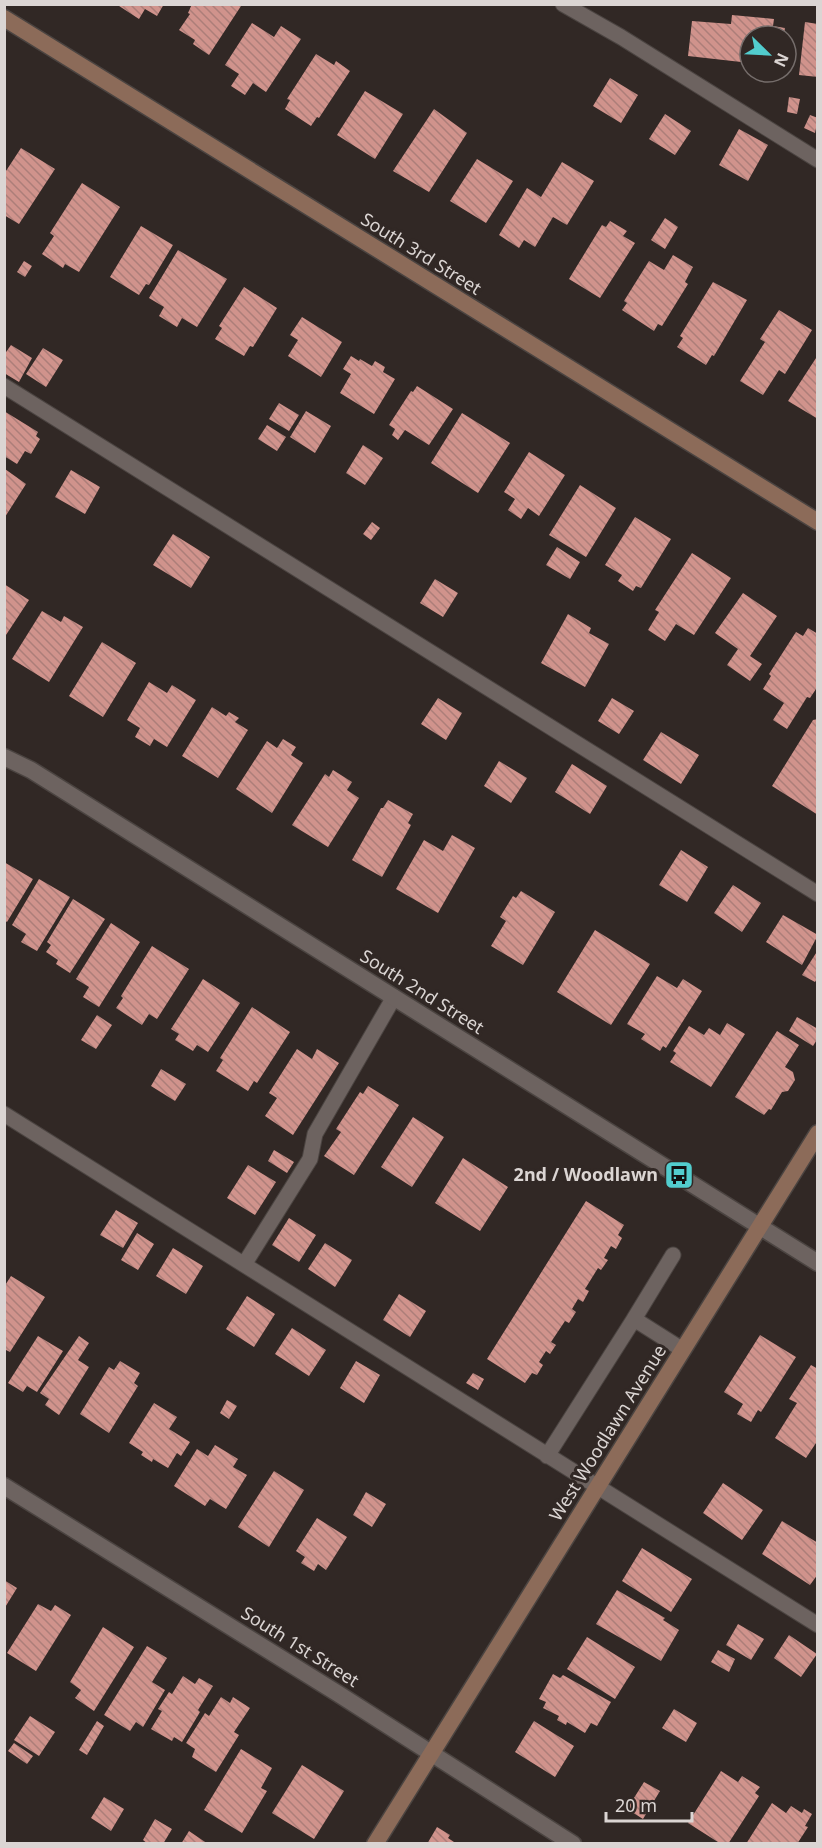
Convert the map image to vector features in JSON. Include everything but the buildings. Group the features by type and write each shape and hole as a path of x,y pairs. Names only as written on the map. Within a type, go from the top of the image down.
{"main road":[{"name":"South 3rd Street","path":"4,18 818,522"},
{"name":"West Woodlawn Avenue","path":"375,1844 818,1133"}],"street":[{"name":"South 2nd Street","path":"4,757 31,770 818,1263"},
{"name":"South 1st Street","path":"4,1486 337,1693 573,1844"}],"lane":[{"path":"563,4 818,160"},
{"path":"4,386 818,894"},
{"path":"245,1263 310,1159 315,1134 394,997"},
{"path":"4,1114 245,1263 597,1488 818,1624"},
{"path":"547,1455 673,1255"},
{"path":"634,1319 683,1350"}],"place":[{"name":"2nd / Woodlawn","path":"679,1175"}]}
